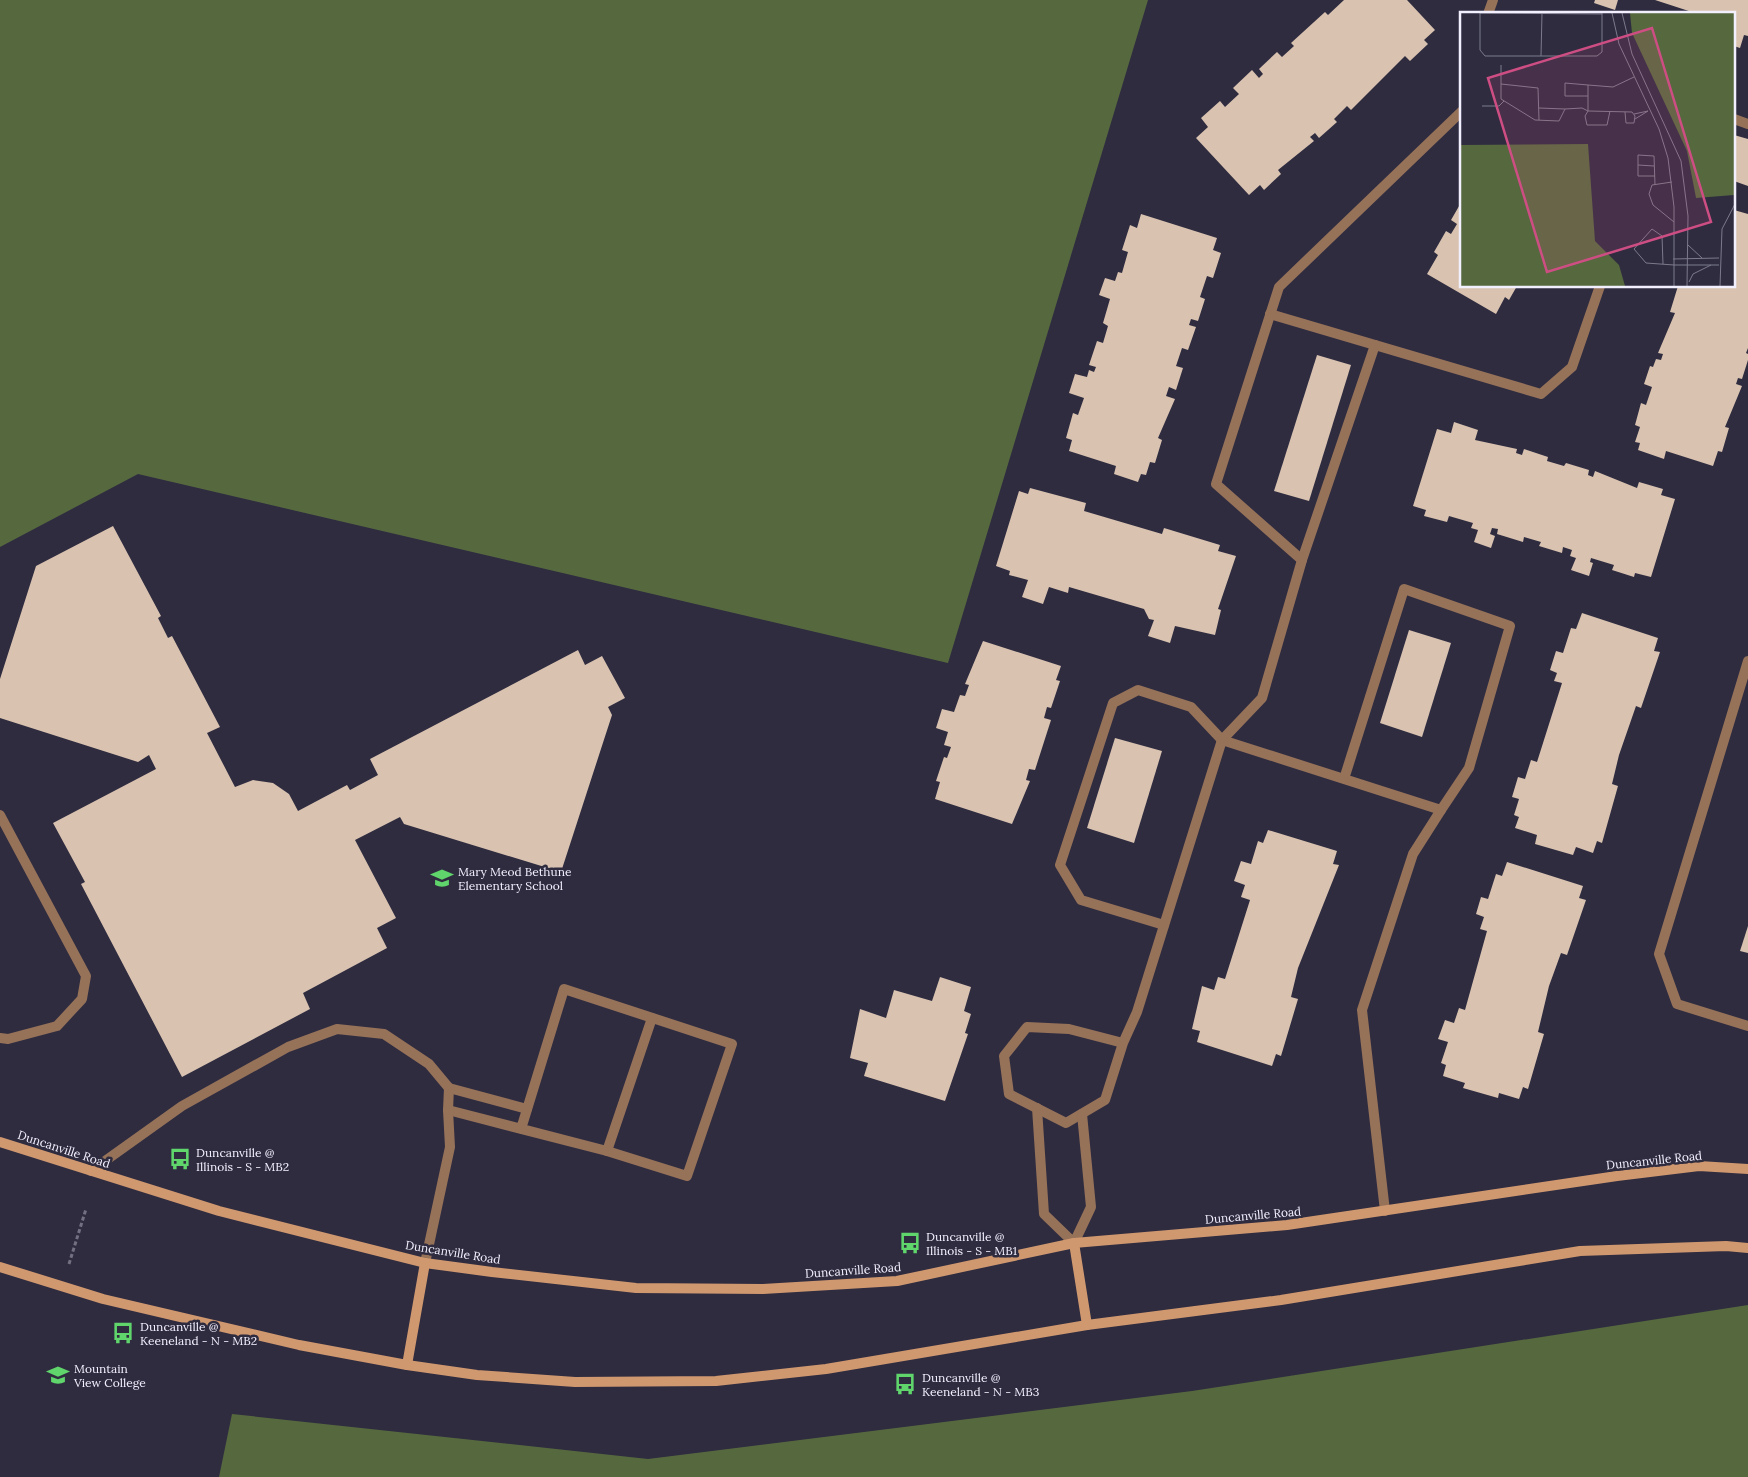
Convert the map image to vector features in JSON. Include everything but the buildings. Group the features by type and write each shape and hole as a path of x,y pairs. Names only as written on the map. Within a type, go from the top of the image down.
{"main road":[{"name":"Duncanville Road","path":"0,1142 219,1211 425,1263 636,1288 763,1288 896,1281 1074,1243 1287,1225 1699,1166 1748,1169"},
{"path":"1074,1243 1087,1325"},
{"path":"0,1267 103,1299 299,1345 407,1365 477,1375 576,1382 716,1382 826,1369 1087,1325 1282,1300 1580,1251 1726,1246 1748,1248"},
{"path":"407,1365 425,1263"}],"lane":[{"path":"1489,12 1493,0"},
{"path":"1302,560 1216,484 1279,287 1460,113"},
{"path":"1736,120 1748,124"},
{"path":"1270,314 1541,394 1572,367 1599,288"},
{"path":"1123,1043 1069,1029 1027,1028 1004,1056 1009,1094 1066,1123 1105,1100 1123,1043 1136,1012 1222,740 1262,698 1302,560 1375,345"},
{"path":"1344,779 1404,589 1510,626 1469,768 1413,854 1362,1010 1385,1211"},
{"path":"1748,661 1659,954 1677,1004 1748,1026"},
{"path":"1164,925 1081,900 1060,865 1113,703 1138,690 1191,707 1222,740 1441,810"},
{"path":"0,815 86,976 82,999 57,1026 8,1039 0,1038"},
{"path":"448,1110 607,1151 687,1176 732,1044 564,990 520,1128"},
{"path":"607,1151 652,1018"},
{"path":"92,1171 182,1106 288,1047 337,1029 384,1034 429,1064 450,1088 526,1109"},
{"path":"425,1263 450,1147 448,1110 450,1088"},
{"path":"1037,1108 1044,1214 1074,1243 1091,1207 1082,1114"}],"path":[{"path":"69,1264 86,1209"}],"green space":[{"path":"0,0 1148,0 948,663 138,474 0,547"},
{"path":"1748,1305 1748,1477 219,1477 232,1414 648,1459 1192,1391"}],"place":[{"name":"Mary Meod Bethune Elementary School","path":"442,878"},
{"name":"Duncanville @ Illinois - S - MB2","path":"180,1159"},
{"name":"Duncanville @ Illinois - S - MB1","path":"910,1243"},
{"name":"Duncanville @ Keeneland - N - MB2","path":"123,1333"},
{"name":"Mountain View College","path":"58,1375"},
{"name":"Duncanville @ Keeneland - N - MB3","path":"905,1384"}]}
